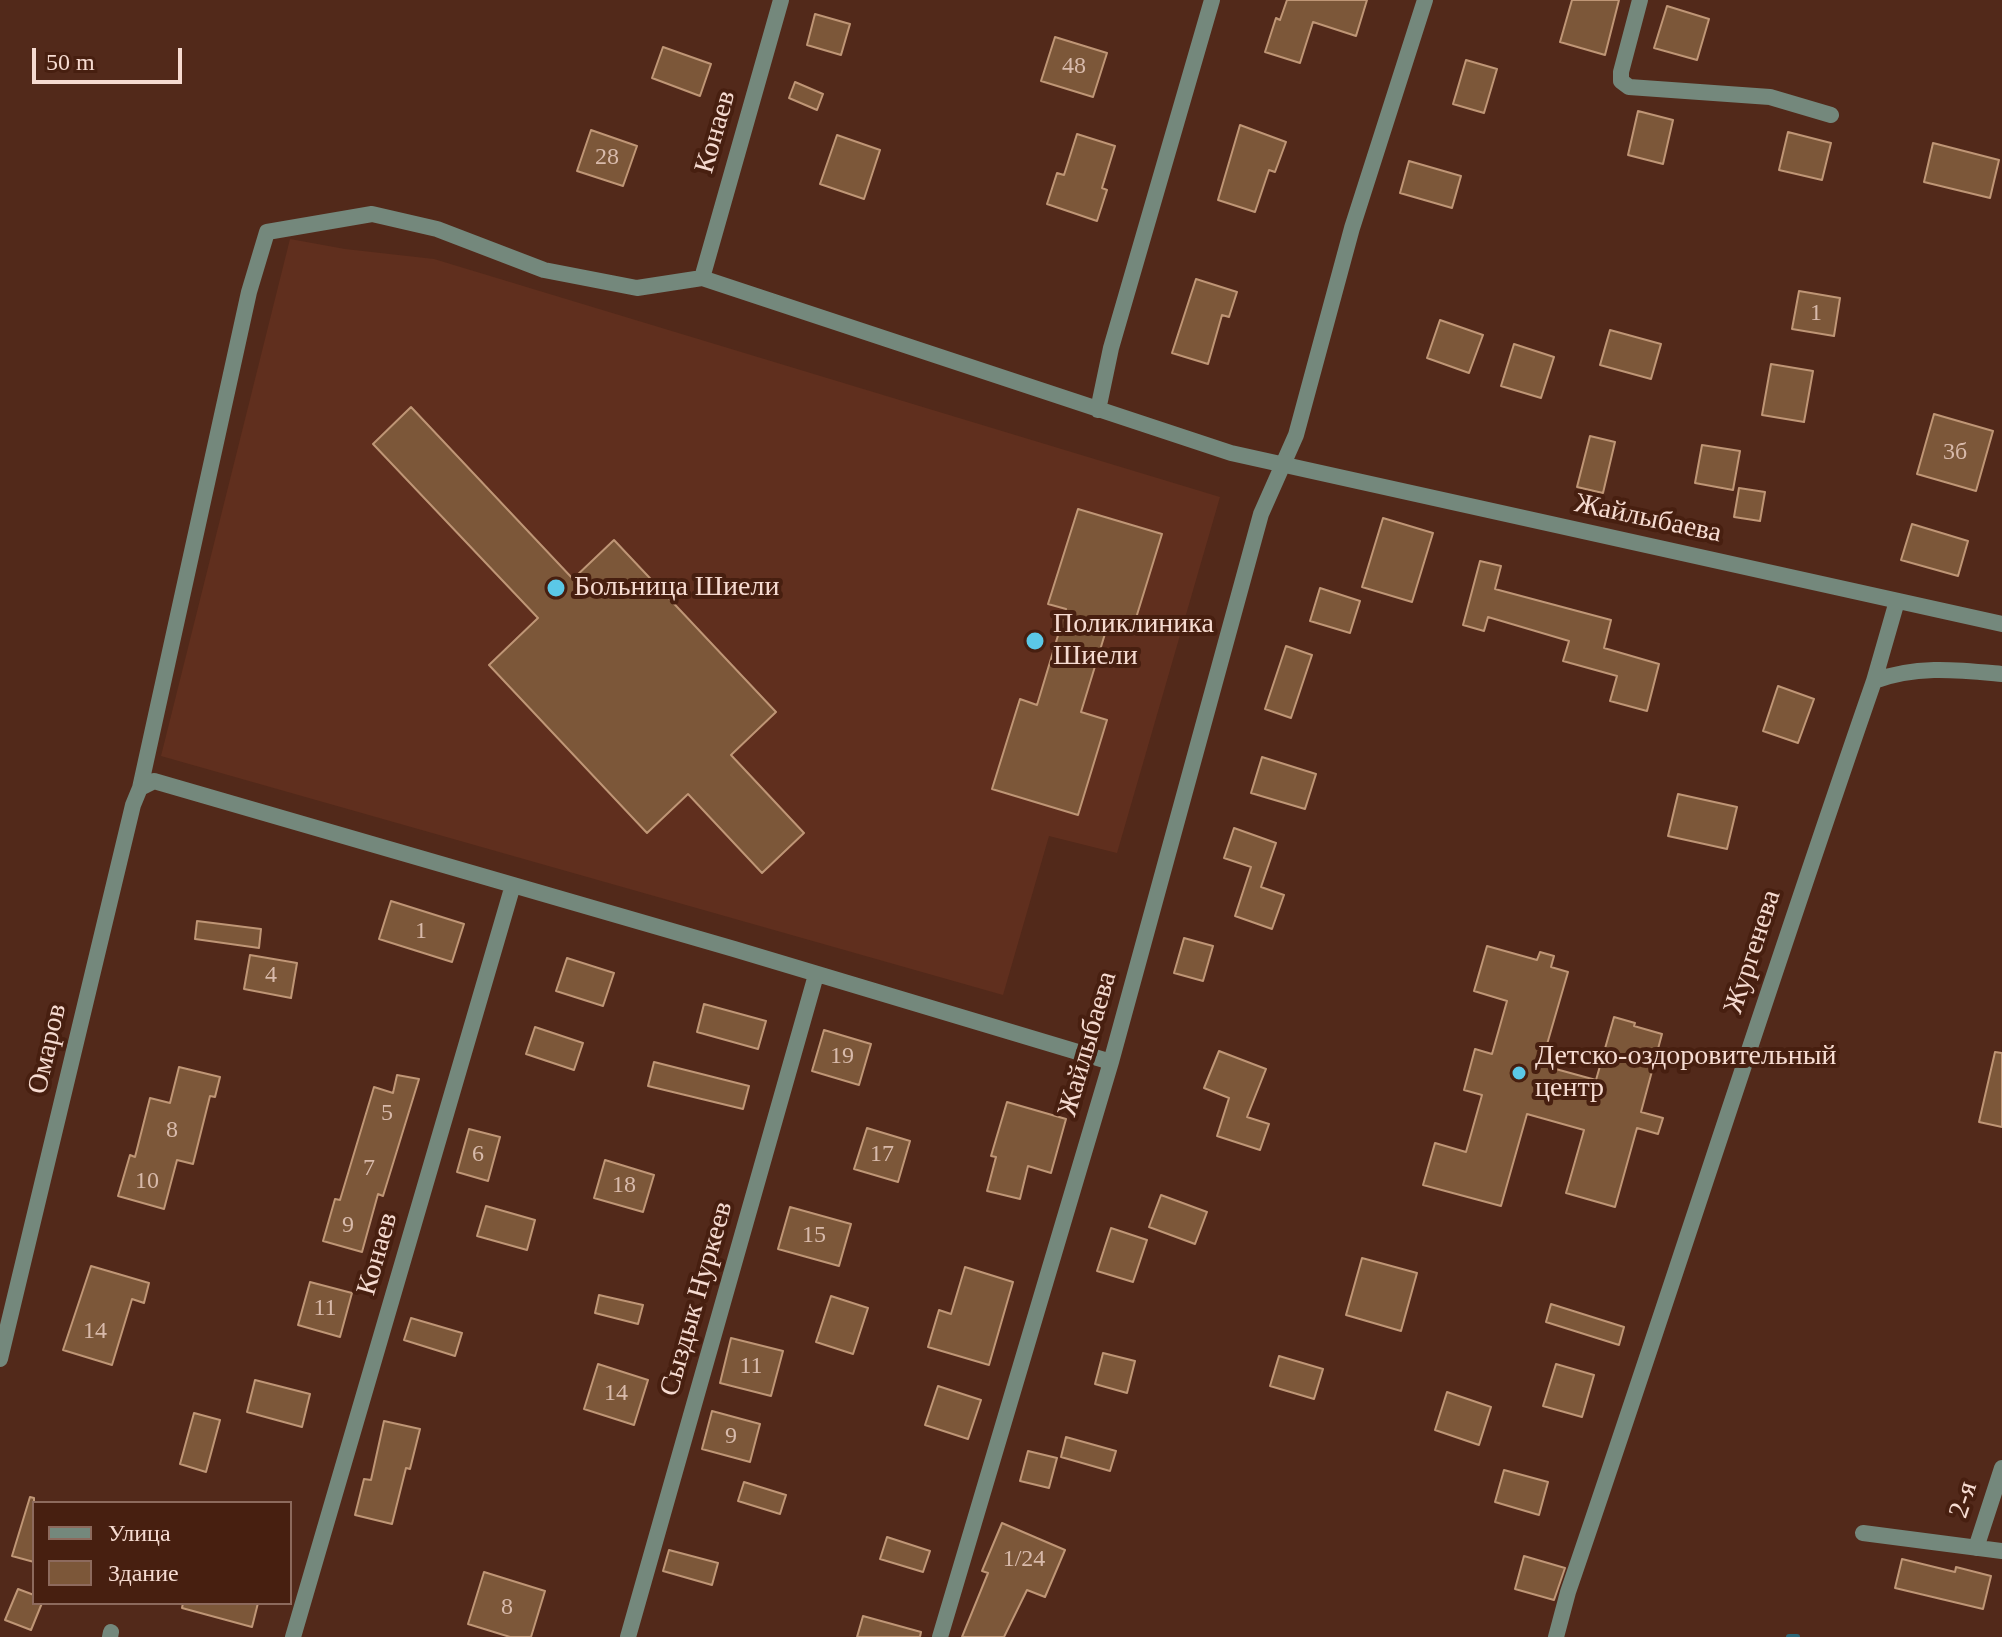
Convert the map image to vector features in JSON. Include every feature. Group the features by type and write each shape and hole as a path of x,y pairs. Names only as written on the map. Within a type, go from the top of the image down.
{"street":[{"name":"Конаев","path":"702,278 781,0"},
{"path":"1098,410 1111,348 1212,0"},
{"path":"1283,466 1296,435 1352,228 1425,0"},
{"path":"1640,0 1621,72 1621,81 1629,87 1770,97 1831,115"},
{"name":"Омаров","path":"0,1359 133,805 140,788 239,333 267,232 372,214 437,229 544,270 637,288 702,278"},
{"name":"Жайлыбаева","path":"702,278 1231,453 2002,624"},
{"name":"Жайлыбаева","path":"940,1637 1111,1062 1261,514 1283,466"},
{"name":"Жургенева","path":"1556,1637 1568,1592 1674,1282 1781,947 1874,681 1897,601"},
{"path":"1874,681 1896,673 1927,668 2002,674"},
{"path":"140,788 154,781 1111,1062"},
{"name":"Конаев","path":"293,1637 513,885"},
{"name":"Сыздык Нуркеев","path":"628,1637 816,975"},
{"name":"2-я","path":"1976,1548 2002,1468"},
{"path":"1863,1533 2002,1551"}],"shaded area":[{"name":"Больница Шиели","path":"290,239 434,259 1220,497 1117,853 1049,836 1003,995 161,756"}],"building":[{"path":"1287,0 1367,0 1356,36 1313,22 1300,63 1265,52 1276,18 1280,20"},
{"path":"1572,0 1619,0 1605,55 1560,42"},
{"path":"1667,6 1709,19 1697,60 1654,48"},
{"path":"815,14 850,24 841,55 807,45"},
{"path":"1055,37 1107,53 1093,97 1041,81"},
{"path":"663,47 711,64 700,96 652,78"},
{"path":"1466,60 1497,69 1484,113 1453,104"},
{"path":"795,82 823,94 817,110 789,98"},
{"path":"1638,111 1673,120 1663,164 1628,155"},
{"path":"1240,125 1286,142 1275,172 1269,170 1255,212 1218,200"},
{"path":"591,130 637,146 623,186 577,171"},
{"path":"1788,132 1831,143 1822,180 1779,170"},
{"path":"1077,134 1115,146 1102,188 1107,190 1097,221 1047,204 1057,173 1064,175"},
{"path":"837,135 880,150 864,199 820,184"},
{"path":"1933,143 1999,160 1990,198 1924,182"},
{"path":"1409,161 1461,176 1452,208 1400,193"},
{"path":"1196,279 1237,292 1229,317 1222,315 1208,364 1172,353"},
{"path":"1799,291 1840,298 1834,336 1792,329"},
{"path":"1440,320 1483,335 1469,373 1427,358"},
{"path":"1610,330 1661,344 1651,379 1600,365"},
{"path":"1514,344 1554,357 1541,398 1501,386"},
{"path":"1771,364 1813,371 1804,422 1762,415"},
{"name":"Больница Шиели","path":"411,407 573,579 614,540 776,712 731,755 804,833 762,873 688,794 647,833 489,665 538,618 373,444"},
{"path":"1934,414 1993,431 1976,491 1917,474"},
{"path":"1590,436 1615,442 1603,493 1577,487"},
{"path":"1702,445 1740,451 1733,490 1695,483"},
{"path":"1739,488 1765,492 1760,521 1734,517"},
{"name":"Поликлиника Шиели","path":"1078,509 1162,534 1132,631 1108,624 1081,712 1107,720 1078,815 992,789 1020,699 1037,705 1066,609 1048,604"},
{"path":"1383,518 1433,533 1412,602 1362,587"},
{"path":"1912,524 1968,541 1958,576 1901,560"},
{"path":"1480,561 1501,566 1495,589 1611,620 1604,648 1659,664 1647,711 1610,701 1617,676 1563,661 1569,641 1488,617 1484,631 1463,625"},
{"path":"1320,588 1360,601 1350,633 1310,621"},
{"path":"1286,646 1312,655 1291,718 1265,709"},
{"path":"1778,686 1814,699 1798,743 1763,731"},
{"path":"1262,757 1316,774 1305,809 1251,793"},
{"path":"1678,794 1737,807 1727,849 1668,836"},
{"path":"1234,828 1276,843 1261,887 1284,895 1272,929 1235,916 1251,867 1224,858"},
{"path":"391,901 464,924 452,962 379,939"},
{"path":"197,921 261,929 259,948 195,939"},
{"path":"1184,938 1213,946 1203,981 1174,973"},
{"name":"Детско-оздоровительный центр","path":"1487,946 1537,960 1540,952 1554,956 1551,967 1568,972 1541,1065 1596,1080 1614,1017 1662,1034 1641,1112 1663,1118 1658,1134 1637,1128 1615,1207 1566,1193 1584,1130 1527,1114 1501,1206 1423,1185 1435,1143 1466,1152 1482,1095 1464,1090 1475,1049 1492,1054 1507,1001 1474,991"},
{"path":"250,955 297,963 291,998 244,989"},
{"path":"567,958 614,973 603,1006 556,991"},
{"path":"704,1004 766,1021 758,1049 697,1032"},
{"path":"535,1027 583,1043 574,1070 526,1054"},
{"path":"824,1030 871,1044 859,1085 812,1071"},
{"path":"1219,1051 1266,1069 1247,1117 1269,1124 1260,1150 1217,1136 1229,1098 1204,1088"},
{"path":"1995,1052 2002,1053 2002,1127 1979,1122"},
{"path":"654,1062 749,1086 743,1109 648,1086"},
{"path":"179,1067 220,1077 215,1097 210,1096 193,1164 177,1160 164,1209 118,1196 130,1155 135,1157 150,1098 170,1103"},
{"path":"397,1075 419,1079 383,1196 378,1194 362,1252 323,1241 335,1199 340,1200 374,1087 393,1093"},
{"path":"1007,1102 1066,1119 1051,1173 1028,1166 1020,1199 987,1191 996,1157 991,1156"},
{"path":"867,1128 910,1141 898,1182 854,1169"},
{"path":"469,1129 500,1137 488,1181 457,1172"},
{"path":"605,1160 654,1175 643,1212 594,1198"},
{"path":"1161,1195 1207,1212 1195,1244 1149,1227"},
{"path":"486,1206 535,1220 527,1250 477,1236"},
{"path":"790,1207 851,1224 839,1266 778,1249"},
{"path":"1111,1228 1147,1240 1133,1282 1097,1271"},
{"path":"1362,1258 1417,1273 1401,1331 1346,1315"},
{"path":"91,1266 149,1283 144,1303 132,1299 112,1365 63,1350"},
{"path":"965,1267 1013,1282 989,1365 928,1347 939,1310 951,1314"},
{"path":"310,1282 352,1293 340,1337 298,1325"},
{"path":"599,1295 643,1305 638,1324 595,1313"},
{"path":"831,1296 868,1308 853,1354 816,1342"},
{"path":"1551,1304 1624,1327 1619,1345 1546,1322"},
{"path":"411,1318 462,1333 455,1356 404,1340"},
{"path":"731,1338 783,1351 771,1396 720,1383"},
{"path":"1103,1353 1135,1361 1127,1393 1095,1384"},
{"path":"1279,1356 1323,1369 1314,1399 1270,1386"},
{"path":"598,1364 648,1380 634,1425 584,1409"},
{"path":"1556,1364 1594,1375 1582,1417 1543,1406"},
{"path":"255,1380 310,1394 302,1427 247,1412"},
{"path":"938,1386 981,1400 968,1439 925,1425"},
{"path":"1447,1392 1491,1407 1479,1445 1435,1430"},
{"path":"712,1411 760,1424 750,1462 702,1449"},
{"path":"194,1413 220,1420 206,1472 180,1464"},
{"path":"384,1421 420,1429 410,1469 406,1468 392,1524 355,1515 364,1479 371,1480"},
{"path":"1066,1437 1116,1451 1110,1471 1061,1457"},
{"path":"1028,1451 1057,1458 1049,1488 1020,1481"},
{"path":"1504,1470 1548,1482 1539,1515 1495,1502"},
{"path":"744,1482 786,1495 780,1514 738,1501"},
{"path":"30,1497 34,1498 32,1561 12,1556"},
{"path":"1002,1523 1065,1550 1045,1597 1027,1590 1004,1637 962,1637 988,1573 982,1571"},
{"path":"887,1537 930,1551 923,1572 880,1559"},
{"path":"669,1550 718,1563 712,1585 663,1571"},
{"path":"1524,1556 1565,1568 1554,1600 1515,1589"},
{"path":"1902,1559 1955,1572 1956,1567 1991,1576 1983,1609 1895,1588"},
{"path":"484,1572 545,1591 531,1637 510,1637 468,1624"},
{"path":"18,1589 32,1594 32,1605 41,1605 31,1630 5,1620"},
{"path":"183,1605 258,1605 252,1627 182,1608"},
{"path":"863,1616 921,1632 920,1637 857,1637"}],"waterway":[{"path":"1789,1637 1797,1637"}],"place":[{"name":"Больница Шиели","path":"556,588"},
{"name":"Поликлиника Шиели","path":"1035,641"},
{"name":"Детско-оздоровительный центр","path":"1519,1073"}]}
